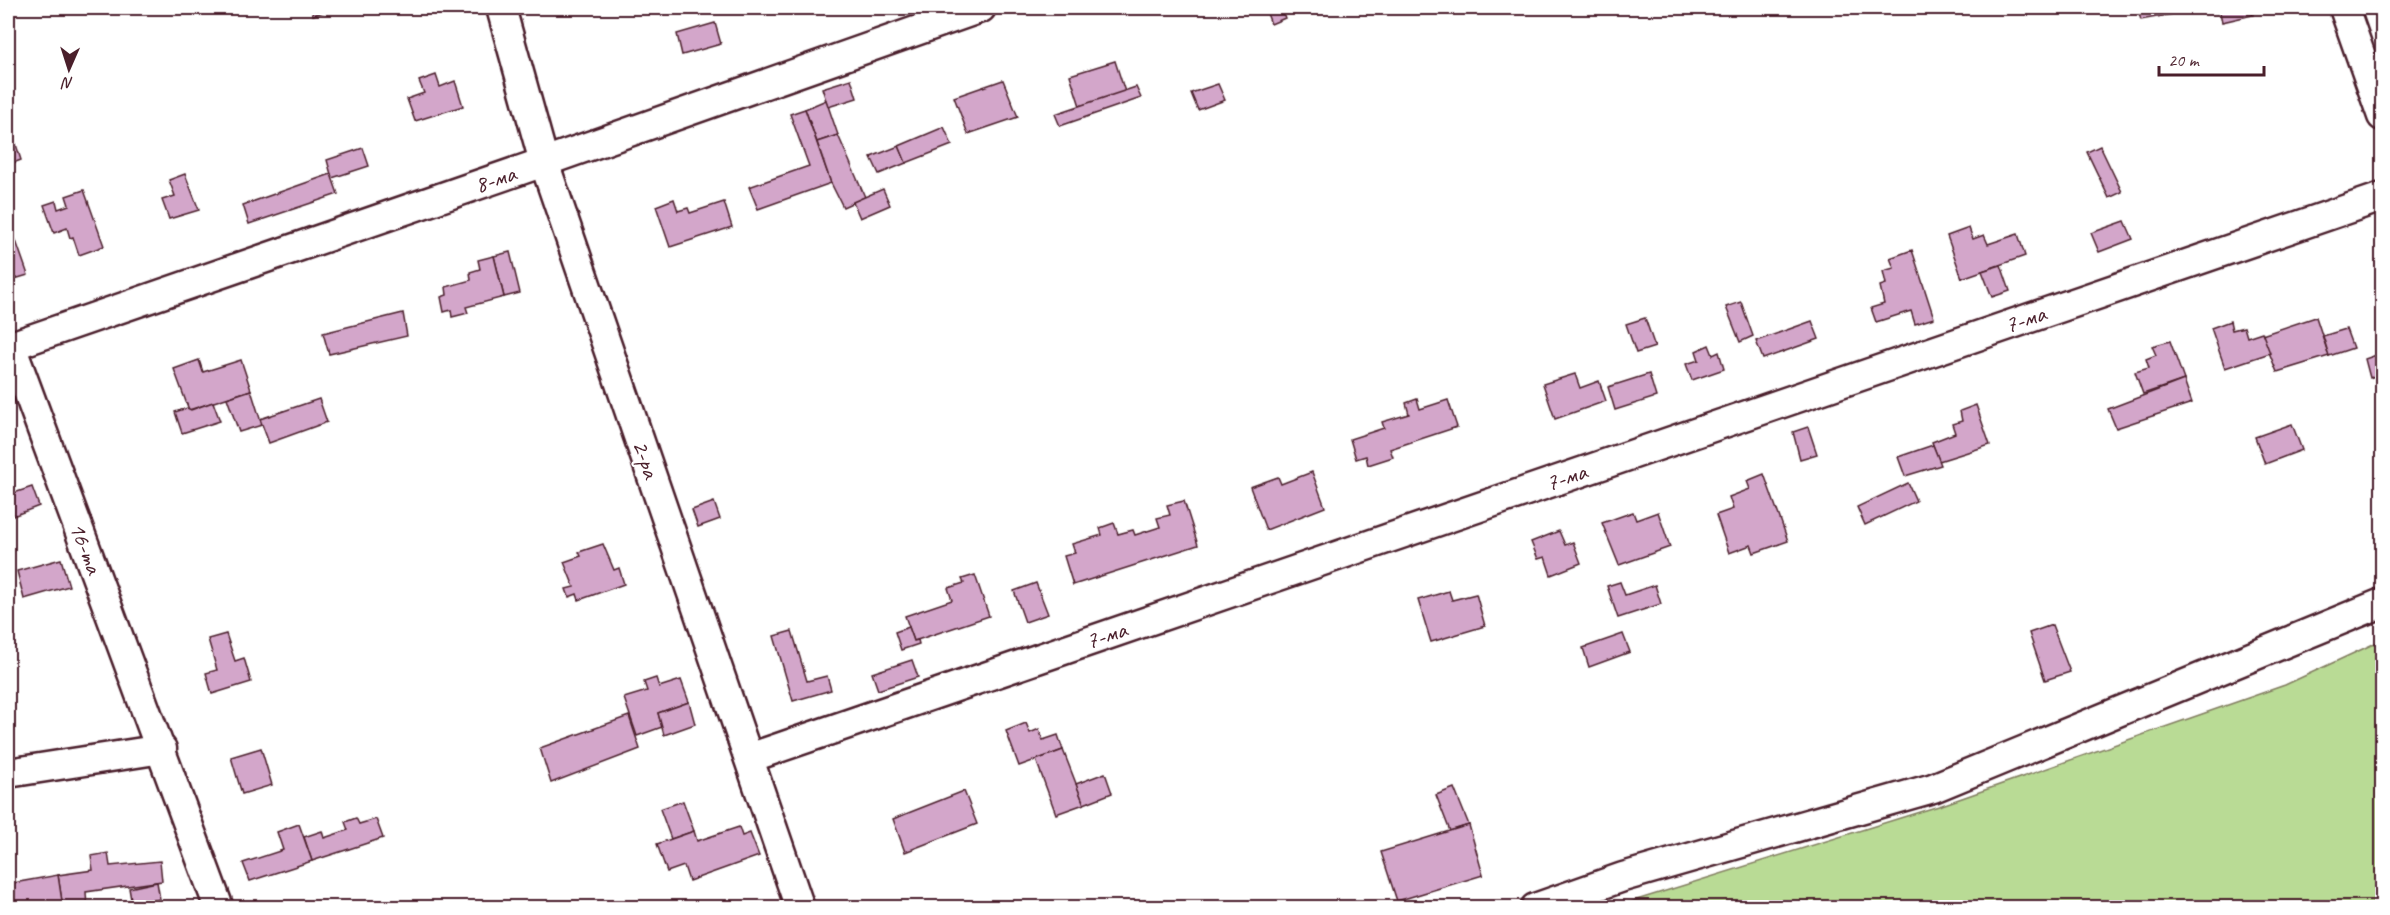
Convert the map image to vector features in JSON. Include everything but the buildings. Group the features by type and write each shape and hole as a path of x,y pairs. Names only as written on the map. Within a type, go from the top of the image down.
{"street":[{"name":"2-ра","path":"501,8 544,162 800,908"},
{"name":"8-ма","path":"9,346 544,162 981,8"},
{"path":"2344,8 2382,116"},
{"name":"7-ма","path":"749,758 2382,197"},
{"name":"16-та","path":"9,346 162,749 219,908"},
{"path":"1535,908 1623,877 1933,788 2382,603"},
{"path":"8,773 162,749"}],"green space":[{"path":"2382,640 2382,907 1614,907 1942,805 2285,685"}]}
